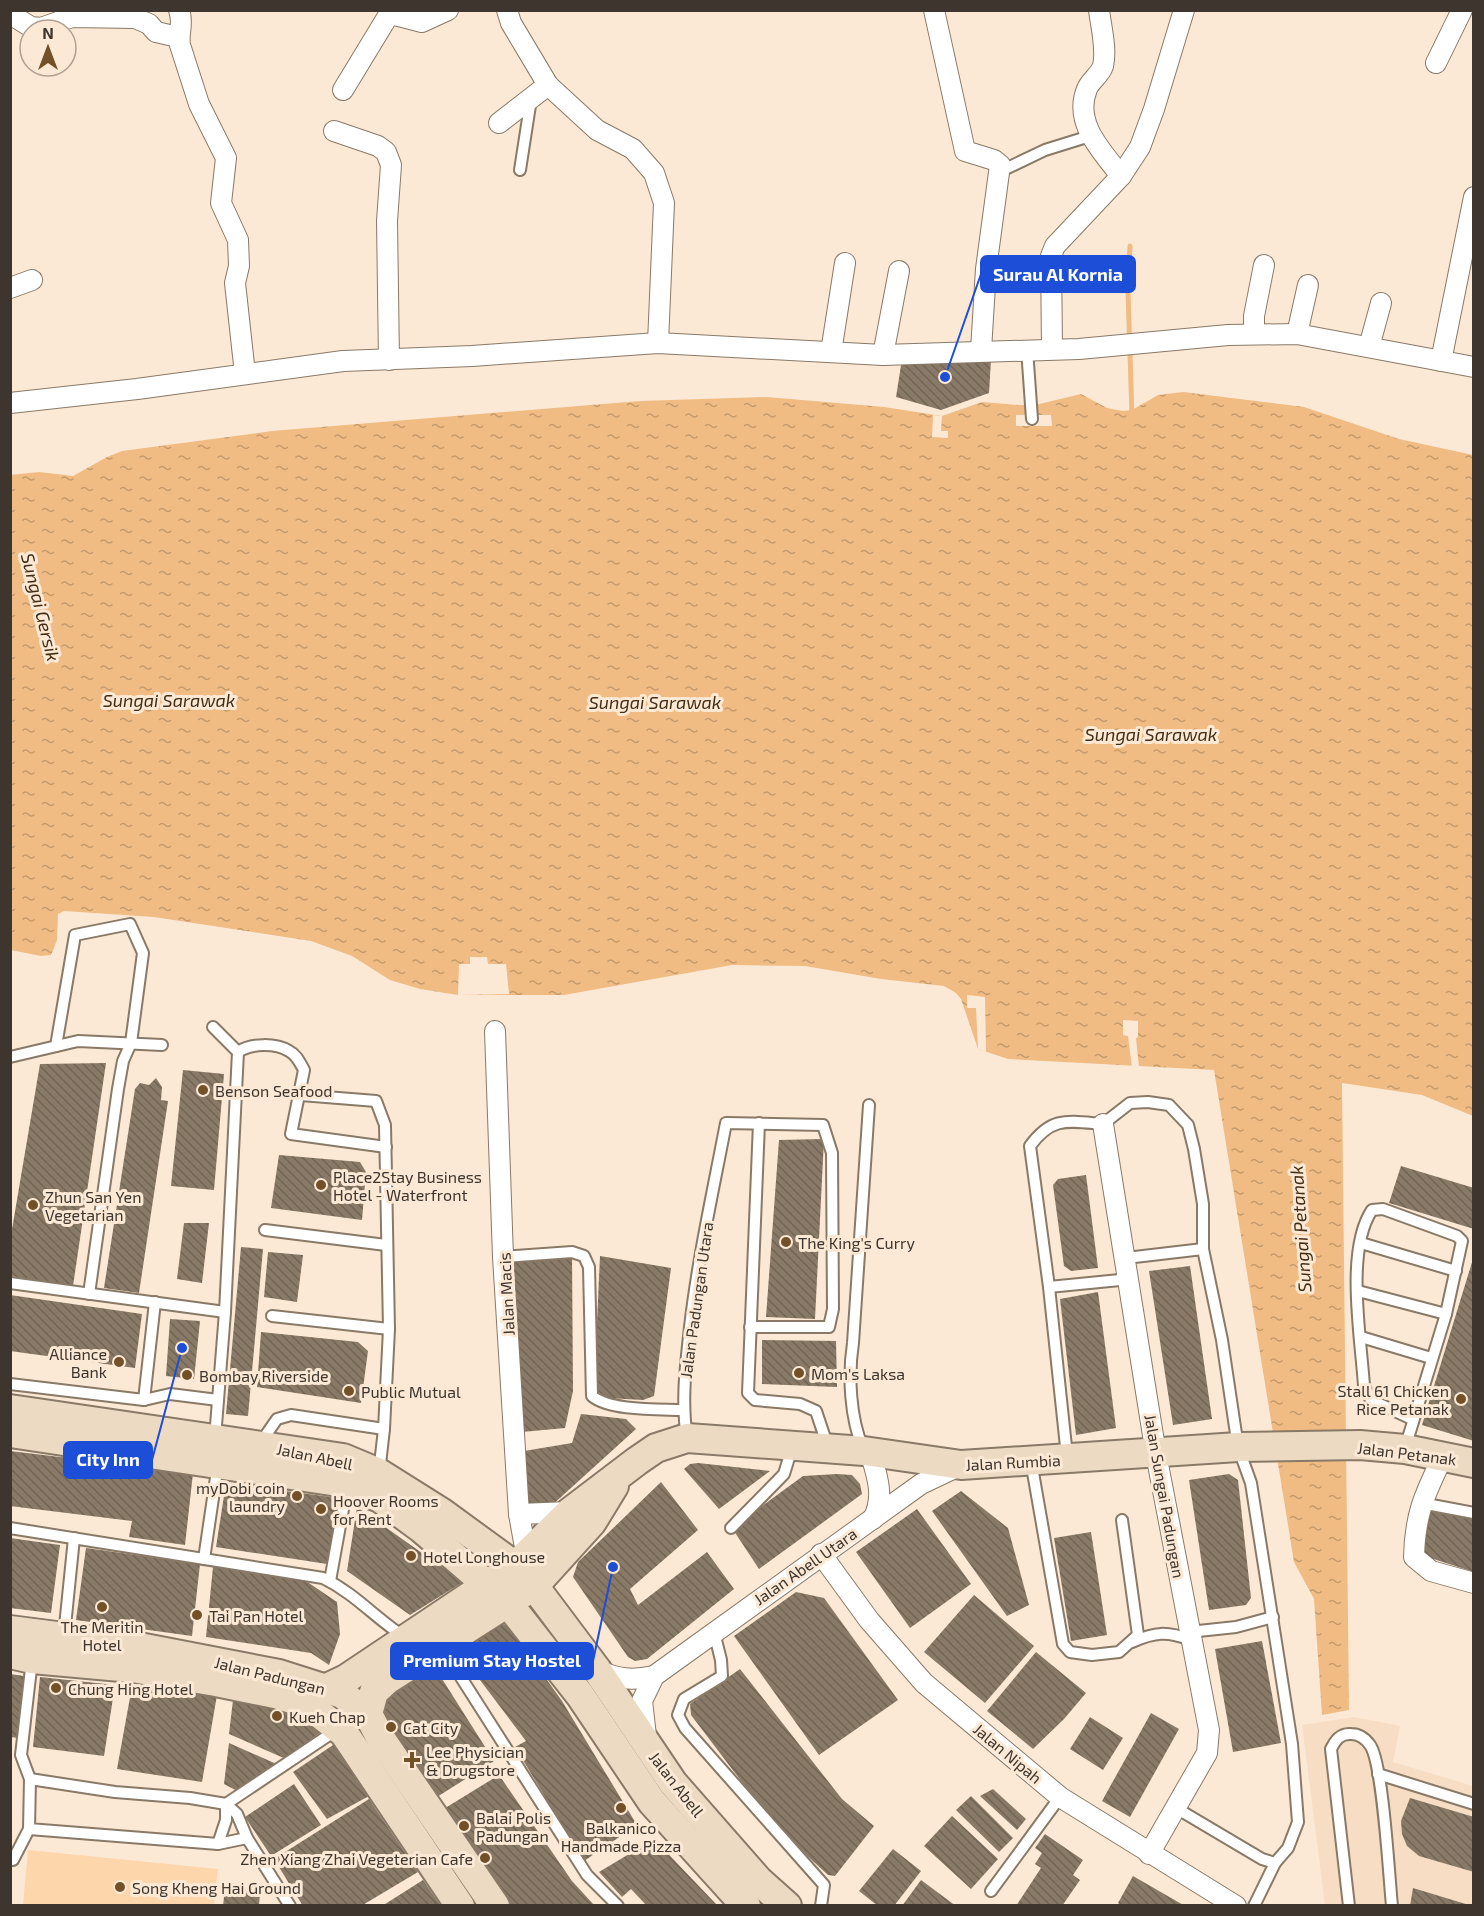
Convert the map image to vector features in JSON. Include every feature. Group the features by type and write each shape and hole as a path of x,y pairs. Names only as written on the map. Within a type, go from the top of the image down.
{"main road":[{"name":"Jalan Abell","path":"10,1409 217,1451 338,1482 388,1504 423,1529 498,1593 580,1695 652,1802 743,1905"},
{"name":"Jalan Abell","path":"10,1432 217,1451 259,1445 343,1458 379,1473 526,1569 673,1783 759,1881 787,1905"},
{"name":"Jalan Rumbia","path":"687,1438 828,1448 961,1465 1268,1446"},
{"path":"526,1569 570,1512 656,1448 687,1438"},
{"name":"Jalan Petanak","path":"1268,1446 1360,1445 1405,1449 1473,1462"},
{"path":"368,1714 374,1692 387,1680 441,1646 526,1569 592,1522 623,1471"},
{"path":"327,1688 407,1639 498,1593"},
{"name":"Jalan Padungan","path":"10,1629 144,1648 279,1674 342,1694 368,1714 381,1739 495,1905"},
{"name":"Jalan Padungan","path":"21,1657 132,1668 275,1694 307,1704 339,1728 364,1759 460,1905"}],"street":[{"path":"179,10 182,25 178,37 199,104 226,158 221,204 238,240 239,266 235,283 244,374"},
{"path":"343,90 388,16 395,15 422,22 448,10"},
{"path":"507,10 511,23 548,85 597,130 633,149 654,173 664,203 658,343"},
{"path":"934,10 965,152 994,160 1000,165 986,269 981,351"},
{"path":"1099,10 1103,40 1103,67 1087,89 1084,105 1090,136 1121,176"},
{"path":"1052,348 1051,255 1055,246 1121,176 1140,147 1155,109 1184,10"},
{"path":"1436,63 1462,10"},
{"path":"10,14 31,27 41,28 72,17 135,18 149,24 156,32 178,37"},
{"path":"500,123 548,85"},
{"path":"334,131 378,146 386,152 391,165 387,221 389,360"},
{"path":"1441,361 1473,197"},
{"path":"831,352 845,263"},
{"path":"1254,334 1254,315 1263,265"},
{"path":"883,355 899,271"},
{"path":"10,288 32,280"},
{"path":"1297,334 1308,285"},
{"path":"1369,347 1381,303"},
{"path":"15,402 343,361 658,343 883,355 1097,347 1228,335 1297,334 1473,367"},
{"name":"Jalan Macis","path":"495,1032 503,1257 519,1514 526,1569"},
{"name":"Jalan Sungai Padungan","path":"1103,1124 1130,1280 1156,1454 1209,1739 1207,1753 1149,1854"},
{"path":"867,1452 881,1497 880,1507 873,1519"},
{"path":"1443,1456 1421,1503 1415,1526 1414,1557 1431,1571 1473,1583"},
{"name":"Jalan Abell Utara","path":"654,1676 820,1554 921,1484 961,1465"},
{"path":"519,1514 570,1512"},
{"name":"Jalan Nipah","path":"820,1554 869,1620 924,1683 1060,1797 1149,1854 1236,1905"},
{"path":"597,1670 632,1681 654,1676"},
{"path":"649,1749 642,1701 654,1676"}],"lane":[{"path":"520,171 531,98"},
{"path":"999,172 1045,150 1090,136"},
{"path":"1027,349 1032,419"},
{"path":"56,1046 75,934 130,924 143,953 132,1043 123,1061 89,1294"},
{"path":"204,1559 217,1451 238,1052 213,1027"},
{"path":"10,1057 78,1041 162,1045"},
{"path":"238,1052 257,1045 288,1050 304,1070 301,1095 293,1117 291,1134 386,1147"},
{"path":"301,1095 376,1101 385,1125 389,1329 384,1429 379,1473"},
{"path":"1068,1459 1049,1287 1030,1146 1043,1128 1067,1121 1103,1124 1130,1103 1148,1102 1169,1105 1188,1125 1203,1203 1203,1249 1222,1340 1238,1448 1251,1483 1292,1744 1298,1822 1288,1848 1275,1863 1254,1905"},
{"path":"867,1452 854,1412 849,1369 853,1343 869,1105"},
{"name":"Jalan Padungan Utara","path":"687,1438 682,1410 697,1268 726,1123 823,1125 832,1153 832,1309 829,1327 750,1327"},
{"path":"759,1123 748,1393 755,1400 800,1404 816,1411 828,1448"},
{"path":"1405,1449 1412,1419 1446,1314 1462,1241 1457,1236 1383,1209 1372,1210 1364,1221 1360,1243 1358,1291 1364,1386 1371,1400 1412,1419"},
{"path":"265,1230 386,1245"},
{"path":"1360,1243 1456,1271"},
{"path":"1126,1258 1203,1249"},
{"path":"503,1257 572,1252 584,1256 589,1267 592,1396 598,1401 636,1408 682,1410"},
{"path":"1049,1287 1130,1280"},
{"path":"10,1282 225,1312"},
{"path":"1358,1291 1446,1314"},
{"path":"144,1400 155,1302"},
{"path":"272,1316 389,1329"},
{"path":"1361,1337 1431,1358"},
{"path":"10,1384 144,1400 170,1394 218,1400"},
{"path":"259,1445 277,1419 291,1415 384,1429"},
{"path":"731,1528 784,1474 793,1445"},
{"path":"1031,1461 1064,1644 1070,1652 1092,1655 1119,1652 1138,1635 1122,1520"},
{"path":"330,1581 348,1486"},
{"path":"1421,1503 1473,1513"},
{"path":"10,1528 324,1578 364,1602 390,1628 407,1639"},
{"path":"64,1638 74,1538"},
{"path":"1129,1643 1154,1632 1190,1636 1273,1617"},
{"path":"714,1632 722,1676 684,1699 678,1715 685,1728 824,1885 822,1905"},
{"path":"441,1646 587,1875 618,1905"},
{"path":"11,1863 29,1829 30,1779 16,1755 21,1657"},
{"path":"226,1804 339,1728"},
{"path":"1349,1905 1331,1749 1337,1738 1348,1733 1360,1735 1371,1746 1378,1774 1392,1905"},
{"path":"1378,1774 1473,1804"},
{"path":"30,1779 115,1792 190,1797 226,1804 237,1814 247,1838 287,1904"},
{"path":"991,1891 1060,1797"},
{"path":"218,1844 226,1820 226,1804"},
{"path":"1176,1808 1262,1859 1275,1863"},
{"path":"29,1829 218,1844 247,1838"}],"shaded area":[{"path":"1354,1717 1400,1726 1393,1762 1473,1786 1473,1905 1325,1905 1302,1725"},
{"name":"Song Kheng Hai Ground","path":"28,1850 218,1869 214,1905 23,1905"}],"water":[{"name":"Sungai Sarawak","path":"1183,392 1304,407 1399,439 1473,455 1473,1116 1422,1095 1342,1083 1349,1710 1322,1715 1314,1599 1294,1562 1214,1070 1008,1059 978,1049 961,999 944,986 881,979 805,966 732,965 564,995 458,995 420,989 390,980 352,956 311,941 154,917 64,911 58,914 57,940 51,955 41,956 11,950 10,475 39,472 73,476 122,451 272,431 640,401 767,397 884,407 942,416 982,402 1031,406 1081,394 1107,408 1123,411 1132,410 1158,395"}],"pier":[{"path":"1026,406 1037,406 1037,415 1051,415 1052,426 1016,426 1016,415 1026,415"},
{"path":"933,415 942,416 941,431 948,431 948,438 932,437"},
{"path":"470,957 487,957 488,964 506,964 509,994 458,995 459,964 470,964"},
{"path":"967,995 985,997 986,1052 978,1049 976,1008 967,1008"},
{"path":"1123,1020 1138,1021 1138,1037 1136,1038 1139,1067 1132,1067 1128,1036 1123,1035"}],"building":[{"path":"902,359 991,360 989,393 941,410 896,397"},
{"path":"106,1063 73,1286 10,1276 10,1241 40,1064"},
{"path":"183,1070 224,1074 214,1190 171,1186"},
{"path":"156,1078 162,1087 161,1100 168,1101 139,1293 104,1288 135,1089 140,1083 149,1085"},
{"path":"824,1139 815,1319 766,1317 779,1140"},
{"path":"279,1155 360,1162 366,1172 362,1220 271,1208"},
{"path":"1401,1166 1474,1188 1474,1229 1389,1203"},
{"path":"1086,1175 1098,1268 1071,1271 1064,1266 1053,1185 1058,1179"},
{"path":"184,1223 209,1223 202,1283 177,1279"},
{"path":"241,1247 263,1249 248,1416 226,1414"},
{"path":"268,1252 303,1255 297,1302 264,1297"},
{"path":"572,1254 573,1391 565,1428 522,1432 513,1259"},
{"path":"600,1256 671,1268 654,1396 643,1400 607,1398 594,1389"},
{"path":"1474,1259 1474,1441 1422,1425"},
{"path":"1190,1266 1212,1419 1173,1425 1149,1271"},
{"path":"1098,1292 1116,1428 1076,1435 1060,1299"},
{"path":"10,1295 142,1314 135,1368 10,1351"},
{"path":"170,1319 200,1321 194,1379 166,1376"},
{"path":"261,1332 358,1342 368,1351 361,1403 257,1387"},
{"path":"762,1340 836,1341 837,1387 762,1384"},
{"path":"581,1414 626,1419 636,1429 550,1507 520,1507 518,1452 572,1443"},
{"path":"10,1451 193,1473 185,1545 129,1537 132,1521 10,1506"},
{"path":"690,1464 770,1471 719,1509 684,1469"},
{"path":"1229,1474 1238,1480 1251,1598 1246,1605 1209,1610 1189,1480"},
{"path":"852,1475 860,1484 862,1494 759,1569 732,1528 803,1476"},
{"path":"661,1482 698,1530 630,1589 638,1605 707,1552 734,1589 647,1659 635,1661 628,1657 573,1577 578,1562"},
{"path":"226,1483 338,1498 327,1564 216,1547"},
{"path":"961,1491 1008,1528 1029,1605 1007,1616 932,1511"},
{"path":"357,1507 463,1582 410,1615 347,1571"},
{"path":"917,1509 971,1584 910,1628 856,1552"},
{"path":"1436,1509 1474,1520 1474,1572 1418,1554 1429,1511"},
{"path":"1091,1532 1107,1635 1071,1641 1054,1538"},
{"path":"10,1538 60,1545 51,1613 10,1608"},
{"path":"86,1548 200,1564 192,1636 76,1620"},
{"path":"213,1567 300,1577 337,1602 340,1634 329,1665 311,1653 206,1637"},
{"path":"796,1592 824,1598 898,1700 819,1755 734,1636"},
{"path":"974,1595 1034,1646 985,1703 924,1652"},
{"path":"497,1621 509,1627 562,1701 637,1825 584,1861 515,1747 526,1741 455,1647"},
{"path":"1262,1641 1281,1743 1233,1752 1215,1649"},
{"path":"1036,1652 1086,1693 1064,1719 1033,1749 987,1711"},
{"path":"432,1663 494,1761 429,1802 375,1706"},
{"path":"740,1669 842,1799 874,1826 835,1876 828,1875 776,1827 691,1715 690,1704"},
{"path":"10,1674 24,1676 18,1738 10,1737"},
{"path":"40,1677 115,1685 104,1756 33,1747"},
{"path":"133,1681 217,1695 202,1782 117,1769"},
{"path":"233,1700 294,1712 322,1731 286,1759 229,1734"},
{"path":"1151,1713 1179,1729 1130,1817 1102,1801"},
{"path":"1090,1717 1123,1738 1103,1770 1070,1749"},
{"path":"229,1743 281,1766 241,1793 224,1784"},
{"path":"336,1743 369,1796 327,1819 293,1772"},
{"path":"499,1775 572,1881 595,1906 504,1906 442,1810"},
{"path":"294,1784 321,1825 271,1856 245,1817"},
{"path":"993,1789 1026,1819 1017,1830 980,1796"},
{"path":"971,1796 1013,1838 999,1852 956,1810"},
{"path":"1410,1798 1474,1817 1474,1872 1419,1856 1407,1846 1402,1834 1401,1821"},
{"path":"369,1799 418,1872 361,1906 303,1906 274,1859"},
{"path":"952,1816 998,1859 971,1889 924,1846"},
{"path":"1045,1834 1083,1860 1073,1875 1080,1880 1062,1906 1016,1906 1041,1868 1035,1864 1042,1853 1035,1848"},
{"path":"654,1839 716,1904 647,1906 631,1889 622,1897 599,1872"},
{"path":"893,1849 921,1871 894,1906 878,1906 859,1891"},
{"path":"1133,1876 1185,1906 1122,1906 1118,1903"},
{"path":"423,1880 441,1906 382,1906"},
{"path":"921,1880 956,1906 902,1906"},
{"path":"225,1888 260,1892 259,1906 223,1906"},
{"path":"1413,1888 1469,1905 1469,1906 1410,1906"}],"waterway":[{"path":"1130,246 1128,291 1132,416"}],"place":[{"name":"Surau Al Kornia","path":"945,377"},
{"name":"Benson Seafood","path":"203,1090"},
{"name":"Place2Stay Business Hotel - Waterfront","path":"321,1185"},
{"name":"Zhun San Yen Vegetarian","path":"33,1205"},
{"name":"The King's Curry","path":"786,1242"},
{"name":"City Inn","path":"182,1348"},
{"name":"Alliance Bank","path":"119,1362"},
{"name":"Mom's Laksa","path":"799,1373"},
{"name":"Bombay Riverside","path":"187,1375"},
{"name":"Public Mutual","path":"349,1391"},
{"name":"Stall 61 Chicken Rice Petanak","path":"1461,1399"},
{"name":"myDobi coin laundry","path":"297,1496"},
{"name":"Hoover Rooms for Rent","path":"321,1509"},
{"name":"Hotel Longhouse","path":"411,1556"},
{"name":"Premium Stay Hostel","path":"613,1567"},
{"name":"The Meritin Hotel","path":"102,1607"},
{"name":"Tai Pan Hotel","path":"197,1615"},
{"name":"Chung Hing Hotel","path":"56,1688"},
{"name":"Kueh Chap","path":"277,1716"},
{"name":"Cat City","path":"391,1727"},
{"name":"Lee Physician & Drugstore","path":"412,1760"},
{"name":"Balkanico Handmade Pizza","path":"621,1808"},
{"name":"Balai Polis Padungan","path":"464,1826"},
{"name":"Zhen Xiang Zhai Vegeterian Cafe","path":"485,1858"},
{"name":"Song Kheng Hai Ground","path":"120,1887"}],"water label":[{"name":"Sungai Gersik","path":"41,607"},
{"name":"Sungai Petanak","path":"1300,1229"}]}
